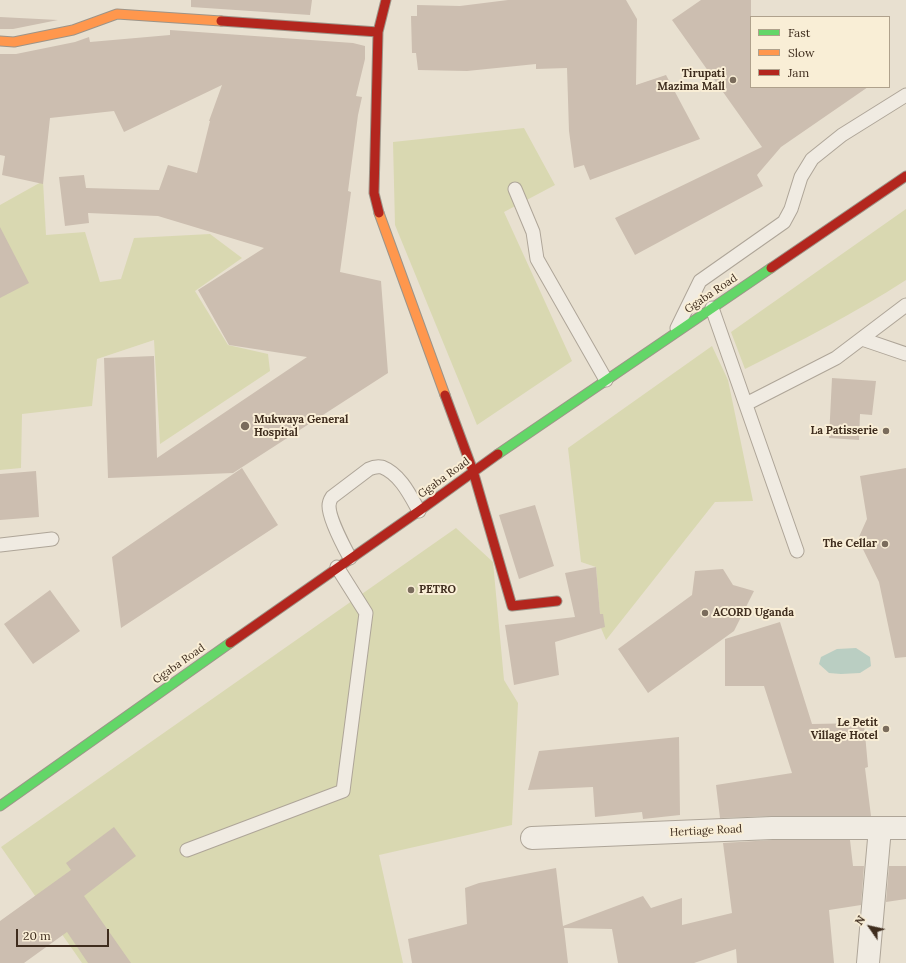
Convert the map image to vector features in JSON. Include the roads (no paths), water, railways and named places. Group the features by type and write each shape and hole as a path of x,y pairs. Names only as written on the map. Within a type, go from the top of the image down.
{"main road":[{"path":"386,0 378,32 374,193 380,219 473,471 512,606 557,600"},
{"path":"0,41 14,42 73,30 117,14 378,32"},
{"name":"Ggaba Road","path":"2,800 336,567 419,511 473,471 906,176"}],"street":[{"name":"Hertiage Road","path":"532,838 772,828 906,828"},
{"path":"868,963 880,828"}],"lane":[{"path":"676,332 700,281 784,222 793,205 801,177 812,159 842,135 906,95"},
{"path":"515,189 533,232 537,259 606,380"},
{"path":"746,404 836,358 906,304"},
{"path":"712,308 797,550"},
{"path":"862,339 906,354"},
{"path":"350,558 338,533 329,508 329,502 332,497 369,469 376,466 381,467 396,477 405,488 419,511"},
{"path":"0,545 52,539"},
{"path":"187,850 343,791 366,613 336,567"}],"place":[{"name":"Tirupati Mazima Mall","path":"733,80"},
{"name":"Mukwaya General Hospital","path":"245,426"},
{"name":"La Patisserie","path":"886,431"},
{"name":"The Cellar","path":"885,544"},
{"name":"PETRO","path":"411,590"},
{"name":"ACORD Uganda","path":"705,613"},
{"name":"Le Petit Village Hotel","path":"886,729"}]}
